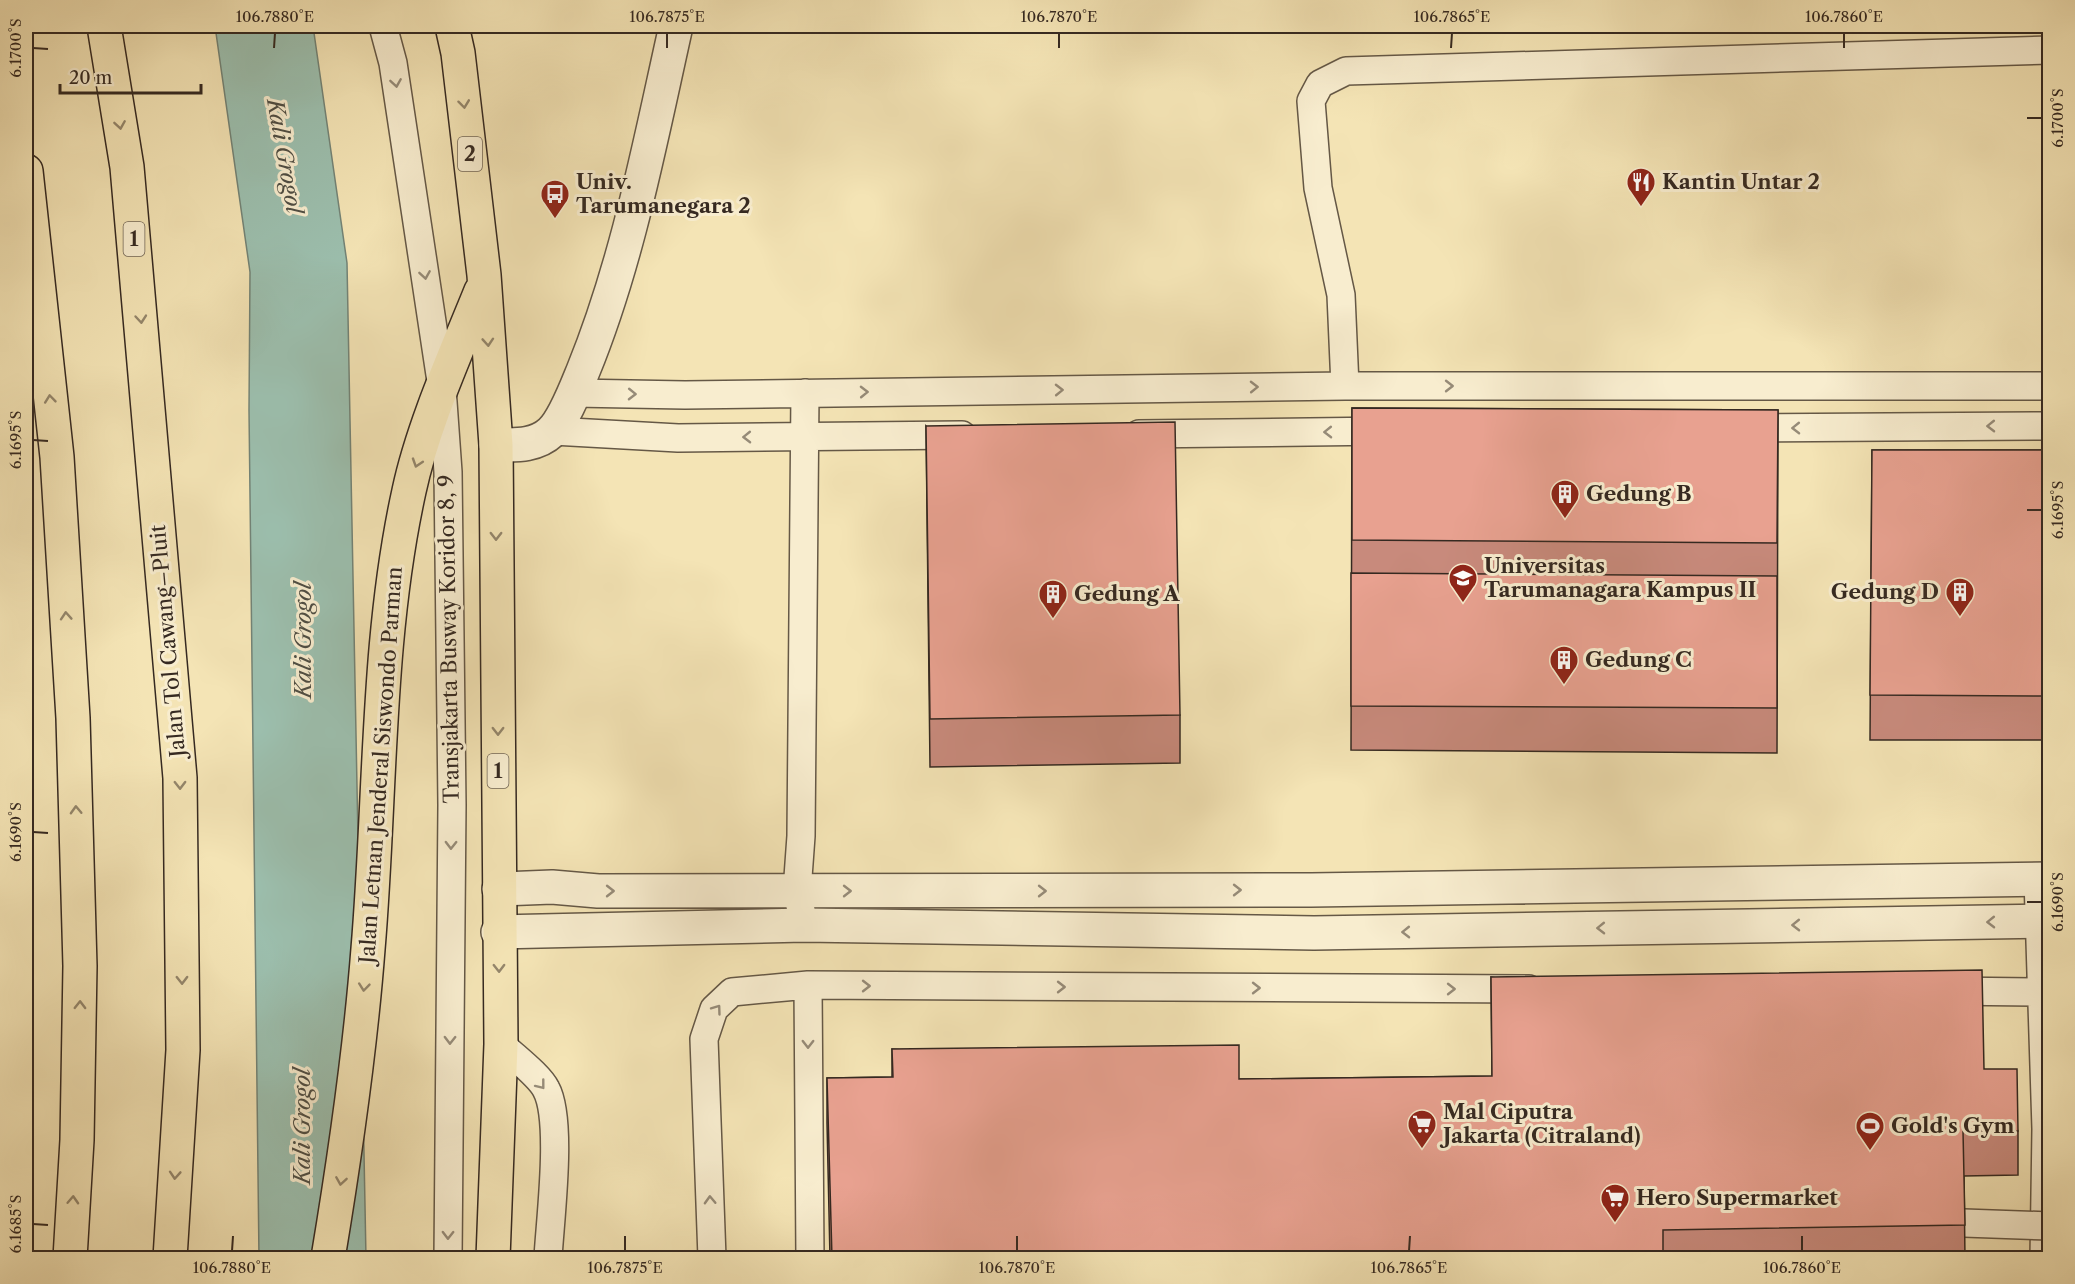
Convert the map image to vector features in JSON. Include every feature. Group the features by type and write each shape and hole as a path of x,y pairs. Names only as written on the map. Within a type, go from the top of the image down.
{"highway":[{"name":"Jalan Tol Cawang–Pluit","path":"104,26 127,167 180,778 183,1050 170,1258"},
{"name":"Jalan Letnan Jenderal Siswondo Parman","path":"452,26 458,53 484,283 496,445 498,932 501,1044 493,1258"},
{"path":"26,171 57,457 73,718 81,966 77,1140 70,1258"},
{"name":"Jalan Letnan Jenderal Siswondo Parman","path":"328,1258 349,1131 368,950 389,615 395,556 410,487 442,388 484,283"}],"street":[{"path":"496,445 536,442 553,431 574,393 594,343 630,226 676,26"},
{"path":"499,889 552,887 598,891 1311,890 2044,879"},
{"path":"1311,890 1314,933"},
{"path":"498,932 804,925 1314,933 2043,921"}],"lane":[{"name":"Transjakarta Busway Koridor 8, 9","path":"383,26 393,63 442,388 448,472 452,805 448,1258"},
{"path":"1345,386 1341,295 1318,188 1311,101 1320,84 1337,75 1358,71 2049,50"},
{"path":"574,393 685,395 1345,386 2049,386"},
{"path":"804,925 797,891 801,836 805,393"},
{"path":"1714,429 2049,426"},
{"path":"553,431 678,438 985,435"},
{"path":"1116,434 1415,431"},
{"path":"2044,879 2040,992 2046,1129 2044,1258"},
{"path":"808,986 810,1258"},
{"path":"712,1258 704,1039 714,1009 732,992 808,986 1550,989"},
{"path":"1920,991 2040,992"},
{"path":"501,1044 546,1088 552,1111 554,1141 548,1258"},
{"path":"1964,1223 2049,1226"}],"water":[{"name":"Kali Grogol","path":"215,26 313,26 347,263 366,1258 259,1258 249,410 250,272"}],"building":[{"name":"Gedung B","path":"1352,408 1778,410 1777,543 1352,540"},
{"name":"Gedung A","path":"1175,422 1180,715 930,719 926,426"},
{"name":"Gedung D","path":"1872,450 2049,450 2049,696 1870,695"},
{"name":"Gedung C","path":"1351,573 1777,576 1777,708 1351,706"},
{"name":"Mal Ciputra Jakarta (Citraland)","path":"1982,970 1984,1069 2017,1069 2018,1131 1963,1131 1965,1225 1663,1230 1663,1258 832,1258 827,1078 893,1077 892,1049 1239,1045 1239,1079 1492,1076 1491,977"}],"place":[{"name":"Kantin Untar 2","path":"1641,208"},
{"name":"Univ. Tarumanegara 2","path":"555,220"},
{"name":"Gedung B","path":"1565,520"},
{"name":"Universitas Tarumanagara Kampus II","path":"1463,604"},
{"name":"Gedung D","path":"1960,618"},
{"name":"Gedung A","path":"1053,620"},
{"name":"Gedung C","path":"1564,686"},
{"name":"Mal Ciputra Jakarta (Citraland)","path":"1422,1150"},
{"name":"Gold's Gym","path":"1870,1152"},
{"name":"Hero Supermarket","path":"1615,1224"}]}
